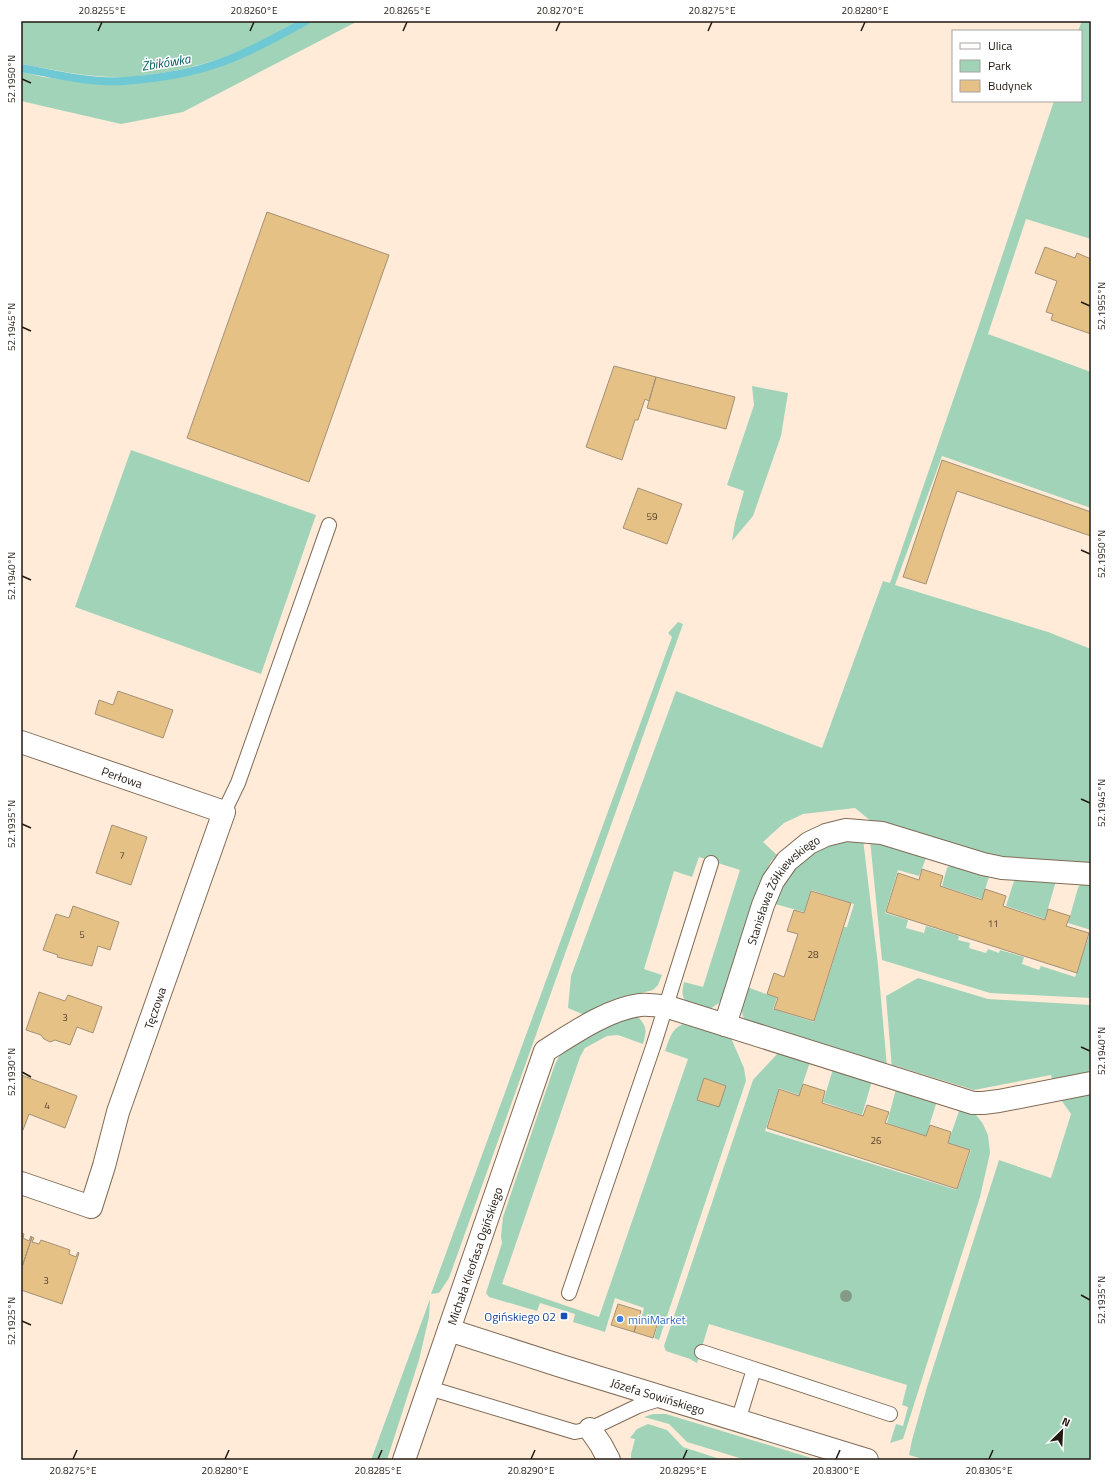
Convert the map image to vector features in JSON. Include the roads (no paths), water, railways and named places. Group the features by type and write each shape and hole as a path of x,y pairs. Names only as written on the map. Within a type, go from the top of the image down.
{"street":[{"name":"Perłowa","path":"21,742 224,812"},
{"name":"Tęczowa","path":"21,1182 91,1207 104,1166 118,1112 224,812"},
{"name":"Stanisława Żółkiewskiego","path":"725,1025 763,905 773,881 787,861 809,843 826,835 846,830 882,833 983,864 1002,868 1091,874"},
{"name":"Michała Kleofasa Ogińskiego","path":"404,1460 545,1051 578,1030 621,1009 642,1004 665,1006"},
{"path":"665,1006 973,1103 999,1101 1091,1083"},
{"name":"Józefa Sowińskiego","path":"450,1330 663,1398 867,1460"},
{"path":"590,1429 609,1460"}],"lane":[{"path":"224,812 240,775 329,525"},
{"path":"569,1292 653,1047 711,863"},
{"path":"702,1352 890,1414"},
{"path":"738,1421 754,1369"},
{"path":"429,1388 575,1432 590,1429 638,1406 663,1398"}],"waterway":[{"name":"Żbikówka","path":"21,68 72,78 98,81 123,81 166,76 197,70 233,58 258,47 306,21"}],"place":[{"name":"Ogińskiego 02","path":"564,1316"},
{"name":"miniMarket","path":"620,1319"}]}
